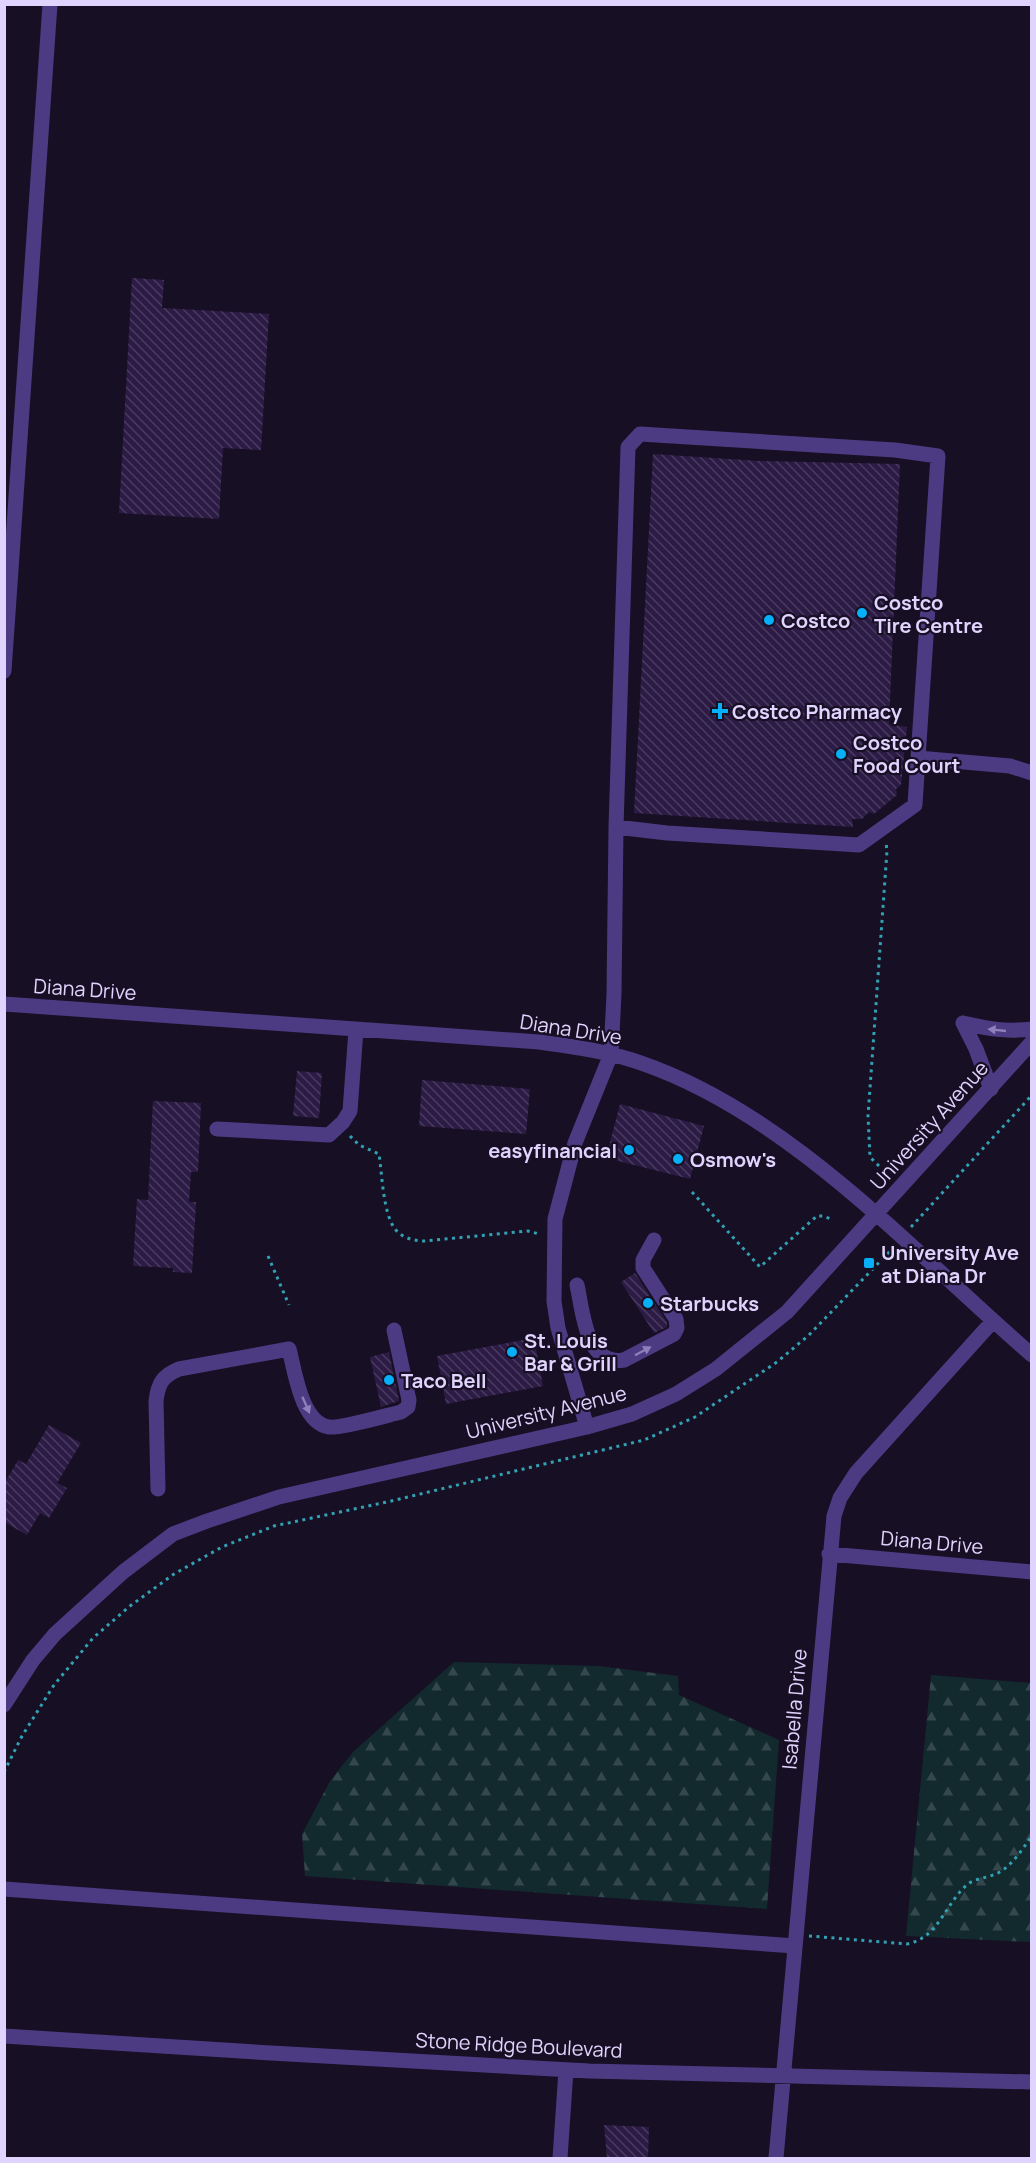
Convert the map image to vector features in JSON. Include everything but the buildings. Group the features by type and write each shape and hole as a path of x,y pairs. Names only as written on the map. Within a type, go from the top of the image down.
{"street":[{"path":"4,671 50,4"},
{"path":"587,1427 558,1328 555,1301 555,1237 558,1208 575,1143 611,1054 616,827 628,447 640,434 895,450 938,456 915,805 859,846 616,827"},
{"path":"918,759 1010,766 1032,773"},
{"name":"Diana Drive","path":"4,1005 539,1042 611,1054 671,1075 730,1104 775,1133 876,1215 1032,1355"},
{"path":"991,1089 976,1049 963,1023 1010,1032 1032,1029"},
{"path":"217,1129 329,1135 350,1112 356,1030"},
{"name":"University Avenue","path":"4,1705 33,1660 55,1634 123,1572 173,1534 279,1497 587,1427 632,1414 676,1394 716,1369 787,1312 1032,1042"},
{"path":"577,1285 588,1337 594,1349 608,1359 616,1362 624,1360 674,1334 677,1328 676,1319 643,1268 643,1260 654,1240"},
{"name":"Isabella Drive","path":"776,2158 829,1554 837,1507 856,1473 993,1321"},
{"path":"158,1489 156,1401 162,1379 179,1369 289,1349 308,1412 315,1420 330,1427 401,1412 408,1407 409,1400 394,1330"},
{"name":"Diana Drive","path":"829,1554 1032,1572"},
{"path":"4,1889 795,1941"},
{"name":"Stone Ridge Boulevard","path":"4,2036 566,2070 1032,2082"},
{"path":"560,2158 566,2070"}],"path":[{"path":"878,831 885,842 887,851 868,1116 868,1148 870,1157 879,1166"},
{"path":"340,1125 359,1145 379,1154 389,1219 395,1230 403,1236 425,1241 528,1231 555,1237"},
{"path":"692,1192 760,1267 817,1216 831,1219"},
{"path":"268,1256 289,1305"},
{"path":"795,1941 907,1944 918,1942 932,1931 968,1884 997,1874 1007,1867 1032,1836"}],"green space":[{"path":"454,1662 599,1666 678,1676 679,1695 779,1740 767,1909 305,1876 302,1834 330,1781 353,1752"},
{"path":"931,1675 1031,1683 1031,1942 906,1936"}],"place":[{"name":"Costco Tire Centre","path":"862,613"},
{"name":"Costco","path":"769,620"},
{"name":"Costco Pharmacy","path":"720,711"},
{"name":"Costco Food Court","path":"841,754"},
{"name":"easyfinancial","path":"629,1150"},
{"name":"Osmow's","path":"678,1159"},
{"name":"University Ave at Diana Dr","path":"869,1263"},
{"name":"Starbucks","path":"648,1303"},
{"name":"St. Louis Bar & Grill","path":"512,1352"},
{"name":"Taco Bell","path":"389,1380"}]}
